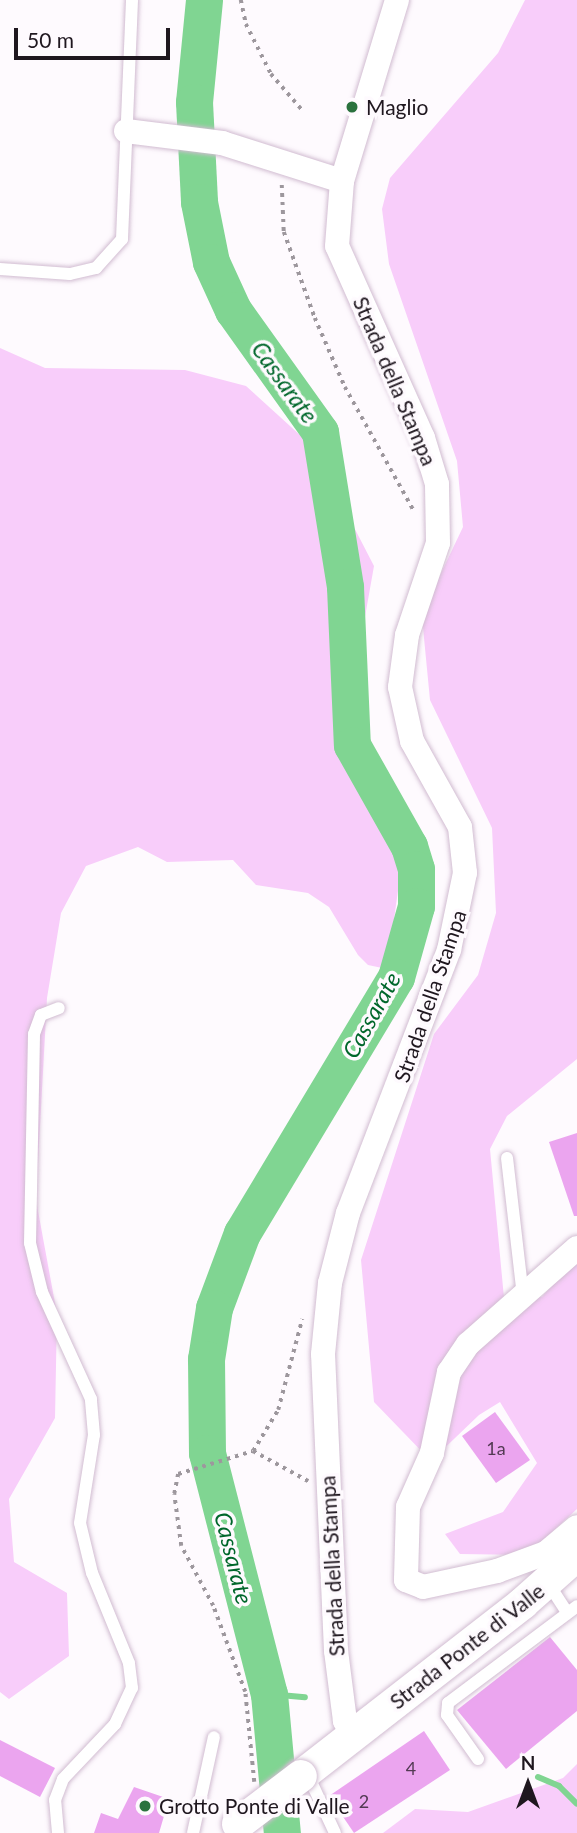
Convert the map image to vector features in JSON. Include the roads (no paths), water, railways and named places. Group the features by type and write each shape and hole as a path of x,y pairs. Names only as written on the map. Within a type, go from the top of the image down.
{"street":[{"name":"Strada della Stampa","path":"354,1734 345,1721 336,1651 323,1367 330,1283 348,1213 449,950 466,873 460,827 412,741 400,687 407,635 438,543 437,484 423,438 337,246 342,181 397,0"},
{"path":"126,131 222,143 342,181"},
{"name":"Strada Ponte di Valle","path":"577,1248 468,1345 449,1371 432,1453 408,1507 406,1580 423,1587 497,1571 546,1553 577,1527"},
{"name":"Strada Ponte di Valle","path":"232,1828 548,1583 577,1555"}],"lane":[{"path":"0,270 70,274 96,268 112,254 125,225 132,0"},
{"path":"58,1833 55,1800 63,1779 120,1717 132,1688 129,1663 92,1573 80,1523 94,1435 91,1399 42,1292 30,1242 34,1034 41,1015 59,1008"},
{"path":"506,1158 523,1296"},
{"path":"478,1759 447,1715 448,1703 572,1609 548,1583"},
{"path":"193,1833 214,1737"},
{"path":"304,1774 335,1833"}],"waterway":[{"name":"Cassarate","path":"204,0 194,102 199,202 211,262 233,310 320,432 345,587 352,745 409,846 416,869 416,906 396,977 242,1233 214,1308 206,1359 207,1453 269,1694 282,1833"},
{"path":"269,1694 305,1697"},
{"path":"538,1777 559,1786 577,1804"}],"place":[{"name":"Maglio","path":"352,107"},
{"name":"Grotto Ponte di Valle","path":"145,1806"}]}
